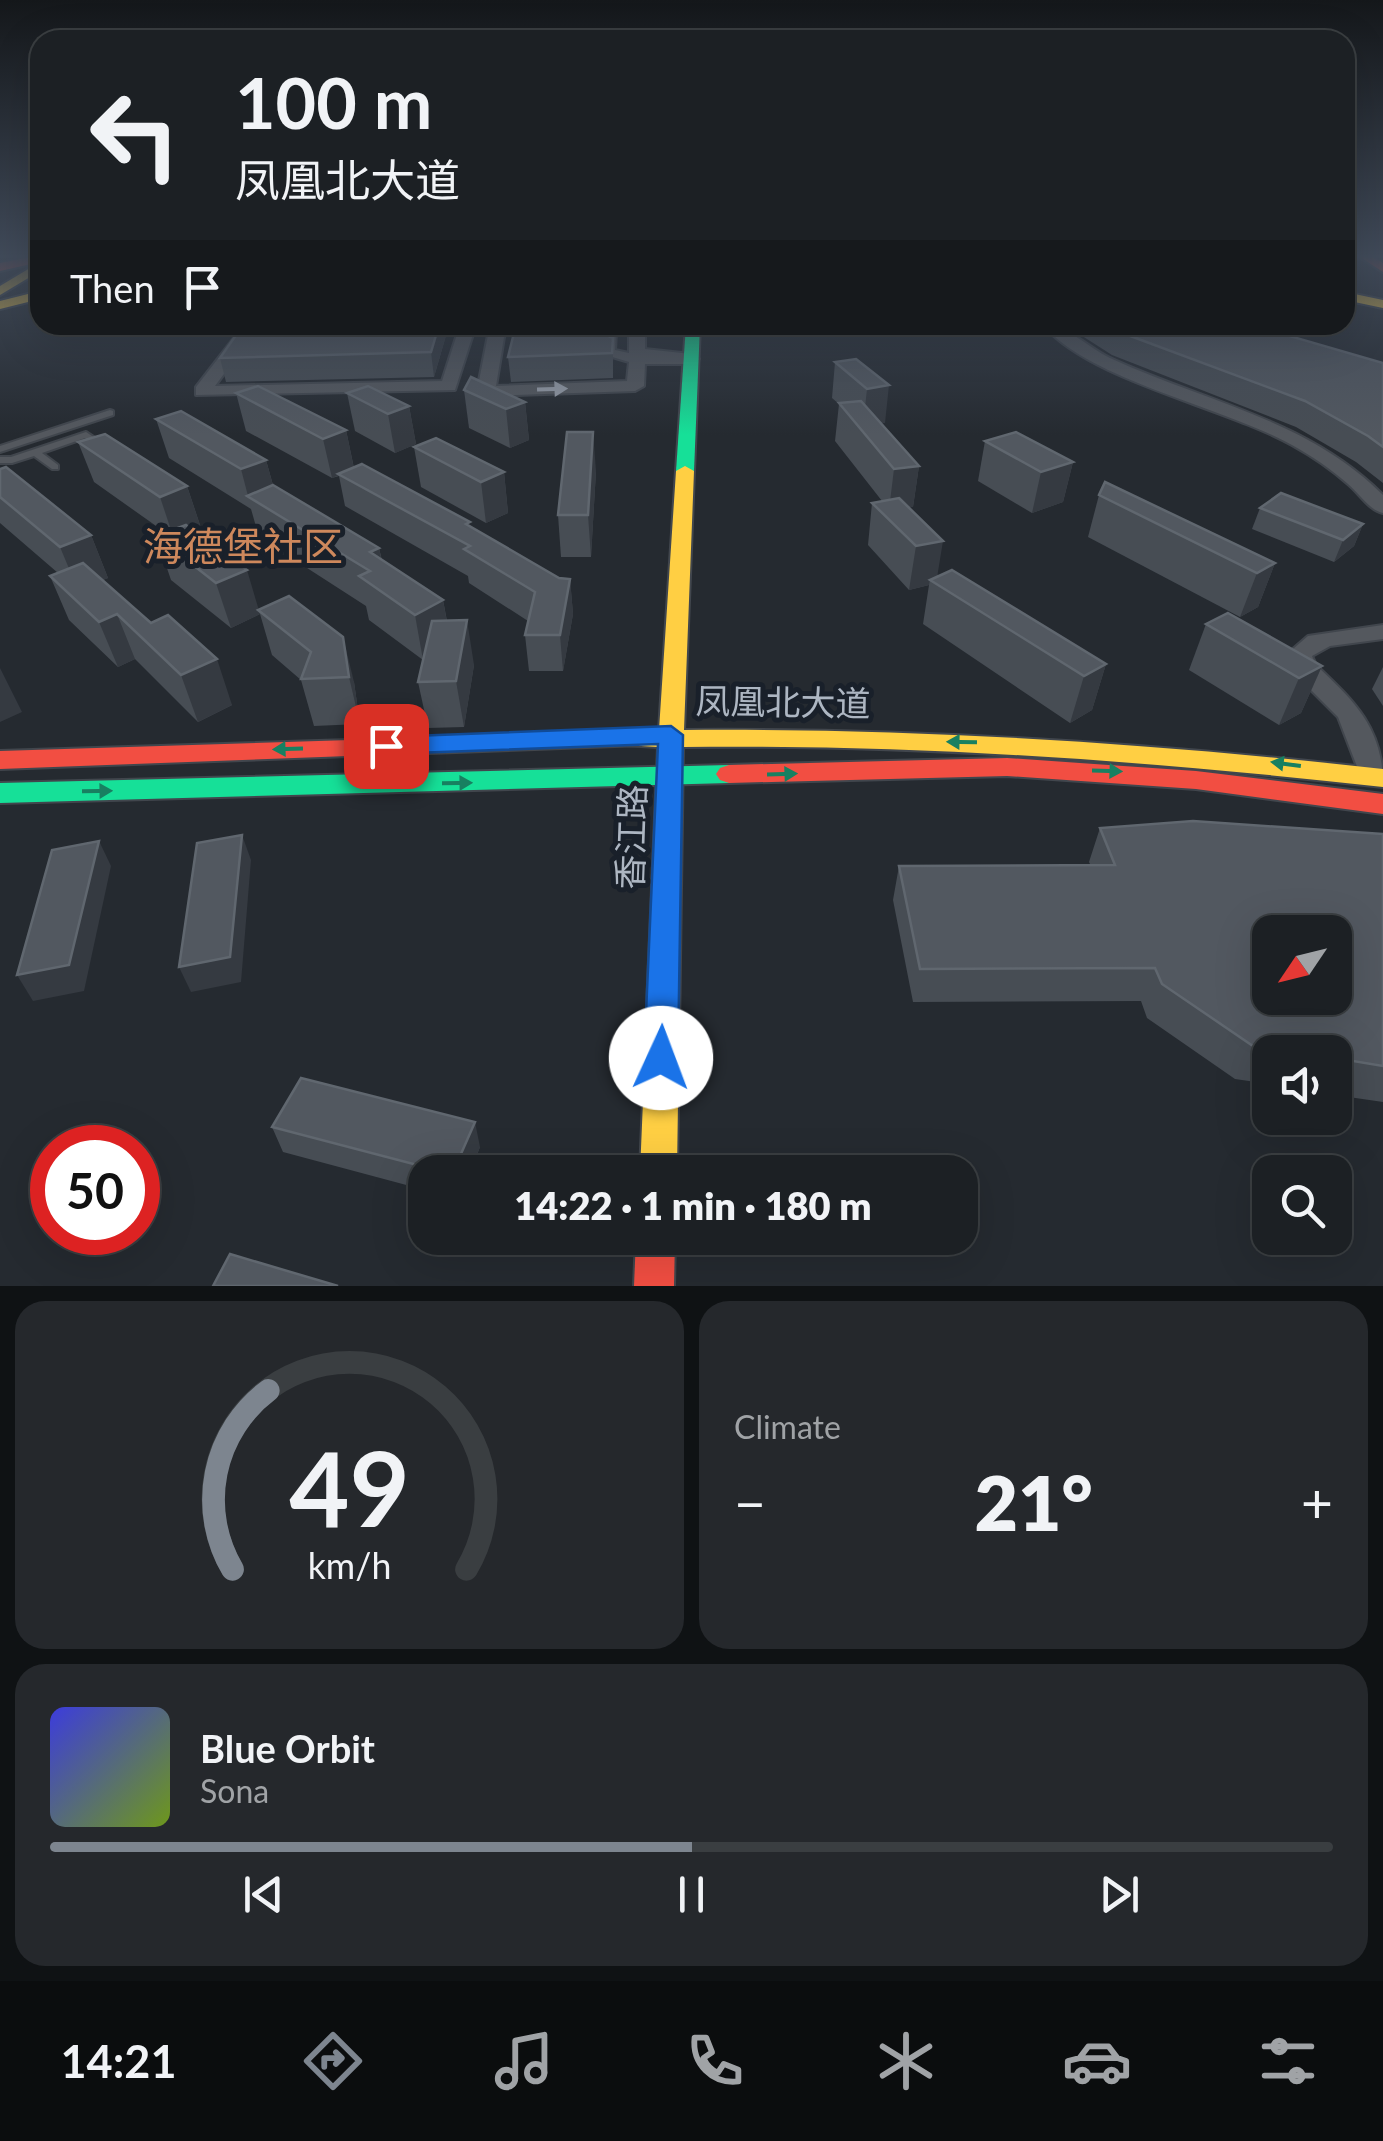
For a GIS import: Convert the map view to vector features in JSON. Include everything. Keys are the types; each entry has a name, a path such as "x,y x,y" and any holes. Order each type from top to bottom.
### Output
{"main road":[{"name":"香江路","path":"658,1155 669,778 692,335"},
{"name":"凤凰北大道","path":"0,760 671,735 1111,746 1379,777"},
{"name":"凤凰北大道","path":"0,793 1007,767 1135,772 1270,786 1383,804"},
{"path":"654,1286 655,1255"}],"street":[{"path":"244,335 202,391 449,386 465,335"},
{"path":"496,335 486,392 634,386 637,335"},
{"path":"608,335 607,353 691,357"},
{"path":"1063,335 1114,366 1282,430 1356,477 1383,507"},
{"path":"1379,777 1350,713 1305,670 1299,655 1308,644 1320,639 1383,632"}],"lane":[{"path":"0,448 110,413"},
{"path":"0,460 86,435 113,454"},
{"path":"35,452 55,468"}],"building":[{"path":"236,335 436,335 431,352 220,358"},
{"path":"514,335 613,338 612,353 508,357"},
{"path":"1128,335 1286,335 1383,363 1383,447 1305,401"},
{"path":"856,359 889,385 867,389 835,362"},
{"path":"471,377 525,402 506,409 464,390"},
{"path":"258,386 346,430 323,439 236,393"},
{"path":"368,386 409,406 388,414 347,393"},
{"path":"861,401 919,466 894,469 839,403"},
{"path":"181,411 266,460 241,469 156,419"},
{"path":"567,432 593,432 588,515 558,515"},
{"path":"1016,432 1073,462 1041,472 985,441"},
{"path":"105,434 187,486 160,497 78,442"},
{"path":"436,438 504,472 481,482 414,447"},
{"path":"362,464 470,522 466,524 559,578 570,579 560,635 525,635 535,592 464,549 470,546 338,474"},
{"path":"6,467 91,535 60,547 0,497 0,469"},
{"path":"1105,482 1275,563 1257,573 1099,495"},
{"path":"273,485 379,548 370,552 443,600 415,615 359,576 370,571 247,496"},
{"path":"1281,493 1363,524 1343,540 1260,508"},
{"path":"899,498 943,541 916,546 872,503"},
{"path":"186,525 247,570 216,583 156,536"},
{"path":"83,563 151,623 168,615 217,659 181,675 117,614 99,622 50,576"},
{"path":"952,570 1106,664 1084,676 930,580"},
{"path":"289,596 343,637 349,677 301,679 311,652 258,610"},
{"path":"1228,613 1322,666 1299,678 1206,624"},
{"path":"467,620 456,681 418,682 432,621"},
{"path":"1193,821 1383,834 1383,1066 1352,1061 1352,1035 1252,1035 1252,1045 1162,984 1155,968 920,969 899,866 1115,865 1100,828"},
{"path":"242,835 230,957 179,967 197,843"},
{"path":"99,841 69,965 17,975 52,850"},
{"path":"301,1078 475,1122 460,1155 408,1155 408,1163 272,1127"},
{"path":"230,1254 338,1286 213,1286"}],"traffic: fast":[{"path":"685,471 692,335"},
{"path":"0,793 729,774"}],"traffic: slow":[{"path":"659,1155 671,735 685,471"},
{"path":"633,739 1009,745 1383,778"}],"traffic: jam":[{"path":"0,760 633,739"},
{"path":"729,774 1007,767 1196,780 1383,804"},
{"path":"654,1286 655,1255"}],"district":[{"name":"海德堡社区","path":"243,547"}],"route":[{"path":"386,746 671,735 661,1058"}]}
